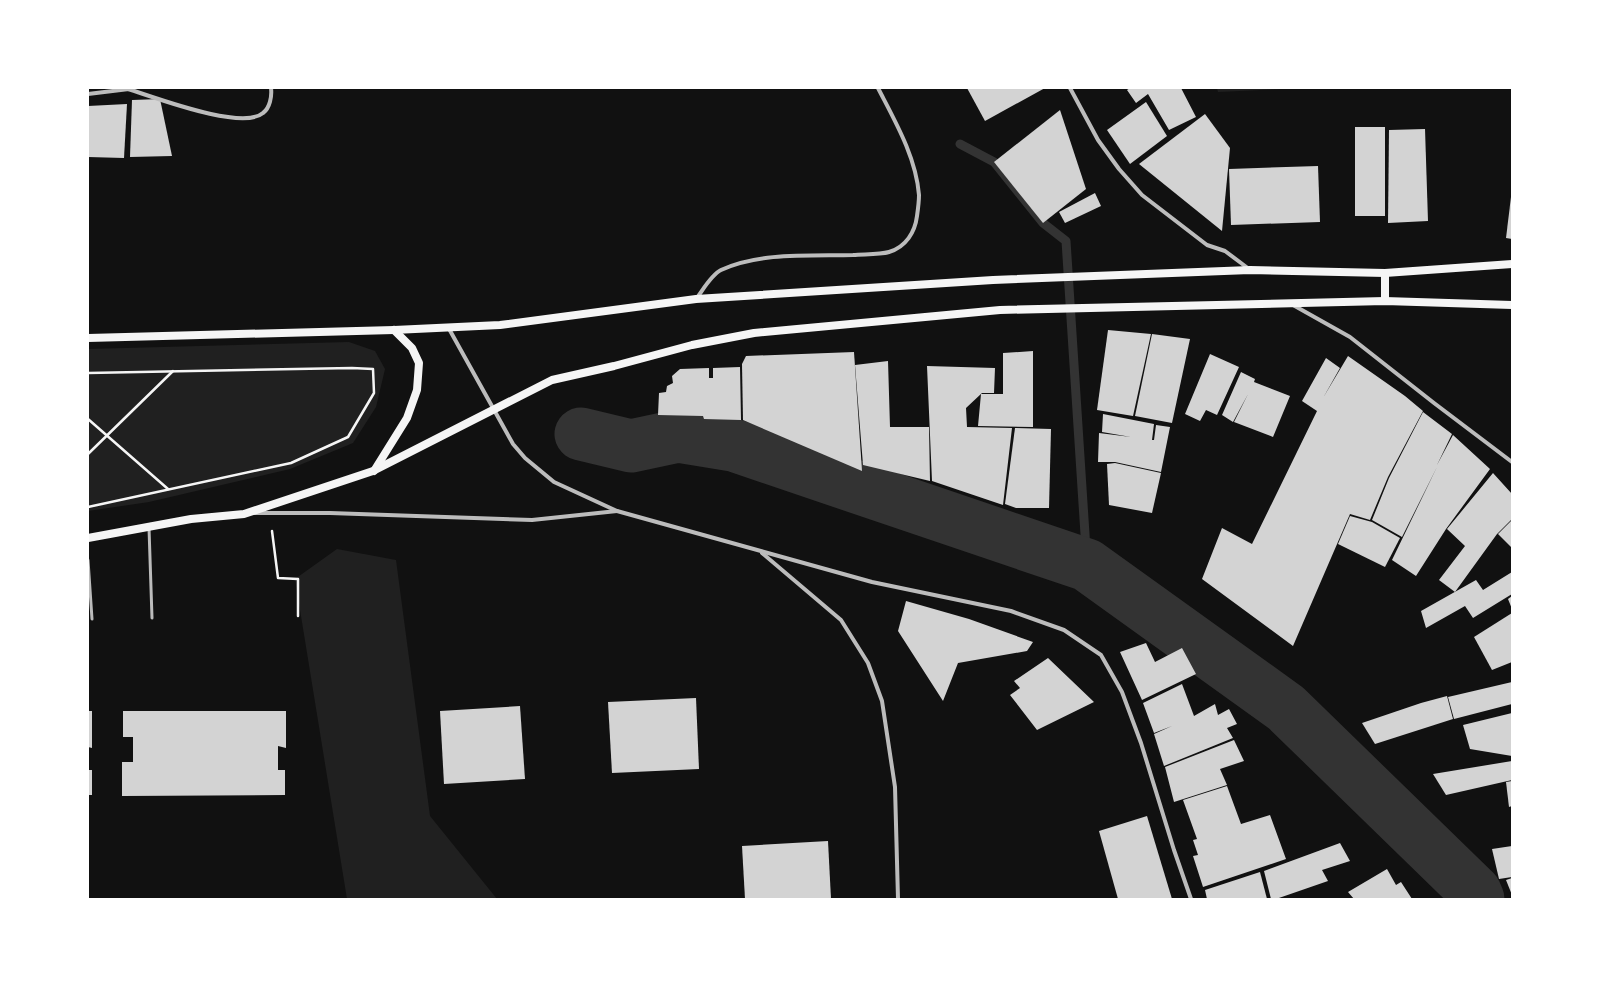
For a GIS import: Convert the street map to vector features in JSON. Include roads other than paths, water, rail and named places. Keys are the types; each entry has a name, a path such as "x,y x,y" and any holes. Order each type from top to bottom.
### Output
{"main road":[{"path":"88,338 394,330 500,325 696,300 993,280 1250,270 1385,273 1512,264"},
{"path":"1385,273 1385,301"},
{"path":"88,538 191,519 244,514 373,471 552,380 614,366 692,344 754,333 1000,310 1385,301 1512,305"},
{"path":"373,471 407,418 417,390 418,363 412,348 394,330"}],"street":[{"path":"88,94 130,88 218,116 252,118 263,113 270,104 271,88"},
{"path":"696,300 709,281 720,270 744,262 774,257 890,252 905,244 916,225 919,196 915,170 901,133 878,88"},
{"path":"1070,88 1098,140 1119,169 1142,195 1207,245 1225,251 1250,270"},
{"path":"1292,304 1350,337 1512,462"},
{"path":"448,327 513,444 525,458 554,482 617,512 872,582 1011,611 1064,630 1101,655 1122,692 1141,743 1174,850 1191,899"},
{"path":"244,514 270,512 532,520 617,512"},
{"path":"760,552 841,620 868,663 882,701 895,787 898,899"}],"lane":[{"path":"149,526 152,618"},
{"path":"88,560 92,619"}],"waterway":[{"path":"960,144 994,162 1043,223 1066,241 1087,565"},
{"path":"581,434 631,446 678,436 733,445 1087,565 1286,708 1475,892 1478,899"}]}
